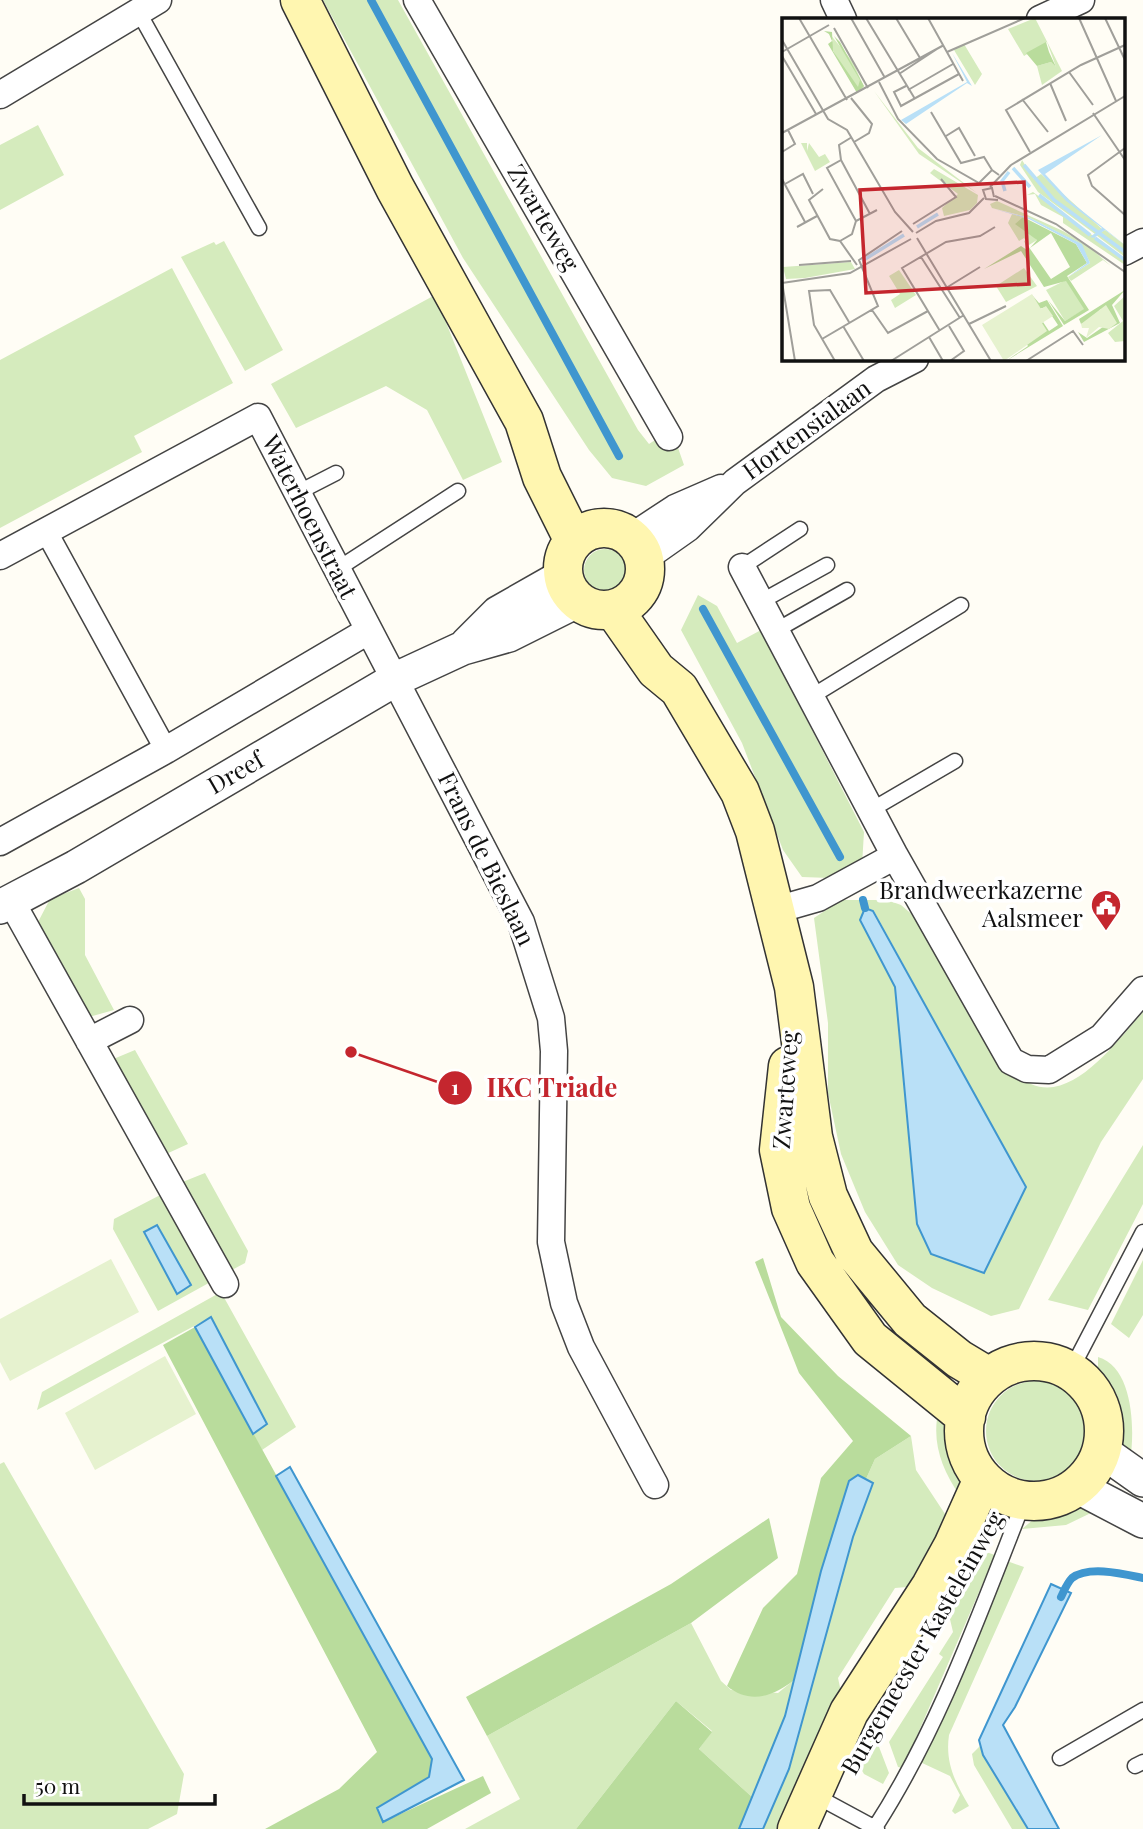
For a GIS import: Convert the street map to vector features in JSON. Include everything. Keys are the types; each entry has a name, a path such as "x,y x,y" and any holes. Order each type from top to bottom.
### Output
{"main road":[{"name":"Zwarteweg","path":"300,0 395,188 524,421 564,466 605,568 656,670 679,689 740,792 755,831 794,987 813,1138 828,1196 854,1252 910,1320 959,1359 989,1377"},
{"name":"Zwarteweg","path":"794,987 779,1150 791,1208 815,1262 870,1339 966,1418"},
{"path":"1036,1360 1070,1370 1090,1388 1101,1408 1105,1429 1102,1451 1093,1471 1078,1487 1057,1498 1004,1492 970,1461 964,1441 966,1418 973,1396 989,1377 1016,1363 1036,1360"},
{"name":"Burgemeester Kasteleinweg","path":"797,1829 822,1809 849,1712 931,1586 953,1546 1004,1492"}],"street":[{"name":"Zwarteweg","path":"417,0 669,437"},
{"path":"834,0 843,18"},
{"path":"1042,18 1081,0"},
{"path":"0,96 148,6"},
{"path":"1126,251 1143,242"},
{"name":"Hortensialaan","path":"605,568 675,508 735,482 876,379 913,360"},
{"name":"Waterhoenstraat","path":"0,556 258,417 396,680"},
{"path":"46,531 166,750"},
{"path":"742,567 895,856 1011,1060 1027,1069 1049,1070 1102,1037 1143,990"},
{"name":"Dreef","path":"225,1284 89,1041 6,904 76,867 396,680 463,648 498,614 605,568"},
{"path":"0,842 166,750 368,631"},
{"name":"Frans de Bieslaan","path":"396,680 521,922 541,979 551,1018 554,1051 551,1242 556,1268 564,1303 581,1347 655,1485"},
{"path":"776,910 818,898 895,856"},
{"path":"89,1041 130,1020"},
{"path":"1102,1451 1143,1480"},
{"path":"1078,1487 1143,1521"}],"lane":[{"path":"148,6 258,228"},
{"path":"297,493 336,473"},
{"path":"337,570 458,491"},
{"path":"742,567 800,529"},
{"path":"760,602 827,565"},
{"path":"775,631 847,590"},
{"path":"809,698 961,605"},
{"path":"871,810 955,761"},
{"path":"1070,1370 1143,1232"},
{"name":"Burgemeester Kasteleinweg","path":"875,1829 900,1791 931,1723 1004,1492"},
{"path":"1060,1758 1143,1710"},
{"path":"822,1809 875,1829"}],"green space":[{"path":"323,0 398,0 638,430 649,444 664,434 669,422 684,465 646,486 612,478 589,450 463,258"},
{"path":"38,125 64,175 0,210 0,145"},
{"path":"224,241 283,350 245,371 181,257 214,242 216,245"},
{"path":"172,268 233,383 134,436 142,452 0,528 0,360"},
{"path":"435,295 502,462 463,480 427,410 386,386 296,428 271,384"},
{"path":"605,549 620,555 626,570 620,585 605,591 590,585 584,570 590,555"},
{"path":"698,595 717,606 737,643 761,630 864,832 862,865 830,878 802,877 783,850 742,743 681,630"},
{"path":"79,888 85,899 85,955 114,1010 89,1017 37,924 50,899"},
{"path":"841,900 887,900 901,905 915,917 1013,1070 1031,1084 1048,1087 1066,1083 1084,1073 1116,1043 1143,1012 1143,1079 1101,1142 1019,1309 991,1316 932,1288 898,1265 865,1212 841,1154 828,1093 828,1023 814,918","holes":["865,908 874,911 1025,1187 984,1273 931,1254 917,1224 895,986"]},
{"path":"135,1050 188,1144 164,1155 111,1060"},
{"path":"1143,1145 1143,1204 1088,1310 1048,1300"},
{"path":"205,1173 248,1251 245,1263 230,1271 180,1183"},
{"path":"166,1192 216,1279 158,1311 113,1229 114,1219"},
{"path":"763,1258 781,1317 838,1376 911,1436 875,1459 866,1479 858,1475 794,1680 770,1694 753,1697 727,1686 763,1608 797,1574 821,1478 853,1441 799,1373 755,1262"},
{"path":"111,1259 139,1312 10,1381 0,1362 0,1319"},
{"path":"1143,1260 1143,1315 1129,1338 1111,1324"},
{"path":"221,1292 296,1427 262,1450 253,1434 266,1424 211,1317 37,1410 42,1392"},
{"path":"195,1327 432,1759 430,1777 378,1808 383,1822 483,1776 491,1793 427,1829 265,1829 339,1789 377,1752 163,1345"},
{"path":"165,1356 196,1414 95,1470 65,1413"},
{"path":"1098,1357 1110,1363 1119,1373 1125,1387 1132,1418 1130,1461 1118,1444 1115,1415 1098,1376"},
{"path":"1036,1381 1064,1389 1078,1403 1086,1431 1078,1459 1064,1473 1036,1481 1008,1473 994,1459 986,1431 994,1403 1008,1389"},
{"path":"939,1408 955,1424 958,1452 967,1485 960,1496 939,1454 936,1432"},
{"path":"911,1436 916,1470 947,1517 907,1587 895,1588 838,1678 841,1692 779,1829 763,1829 789,1769 853,1537 873,1483 866,1479 875,1459"},
{"path":"4,1462 184,1774 177,1814 148,1829 0,1829 0,1464"},
{"path":"1080,1504 1095,1511 1066,1525 1022,1529 1041,1513"},
{"path":"769,1518 778,1558 691,1623 487,1736 466,1697 671,1584"},
{"path":"986,1552 995,1555 903,1768 898,1767 889,1742 943,1657 939,1654 953,1632 949,1615"},
{"path":"1007,1561 1024,1567 949,1735 948,1755 952,1772 969,1806 955,1814 952,1811 960,1795 950,1776 920,1762"},
{"path":"691,1623 721,1681 731,1690 778,1693 794,1680 785,1716 752,1797 699,1749 712,1731 676,1701 576,1829 465,1829 520,1799 487,1736"},
{"path":"676,1701 712,1732 699,1749 752,1797 739,1829 576,1829"},
{"path":"872,1737 876,1739 889,1773 883,1784 864,1774 860,1767"},
{"path":"980,1746 1028,1829 1012,1829 974,1765 972,1754"}],"water":[{"path":"865,908 873,911 1026,1187 984,1273 931,1254 917,1224 895,987 860,920"},
{"path":"157,1225 191,1285 177,1294 144,1232"},
{"path":"211,1317 267,1424 253,1434 195,1327"},
{"path":"290,1467 464,1780 383,1822 377,1808 429,1777 432,1759 276,1476"},
{"path":"858,1475 873,1483 853,1537 789,1769 763,1829 739,1829 785,1716 821,1571 849,1481"},
{"path":"1051,1584 1071,1593 1015,1707 1003,1725 1059,1829 1028,1829 983,1755 979,1740"}],"waterway":[{"path":"371,0 619,456"},
{"path":"703,609 840,857"},
{"path":"863,900 865,908"},
{"path":"1061,1597 1072,1578 1079,1574 1097,1571 1143,1578"}],"place":[{"name":"Brandweerkazerne Aalsmeer","path":"1106,932"},
{"name":"IKC Triade","path":"351,1052"}]}
